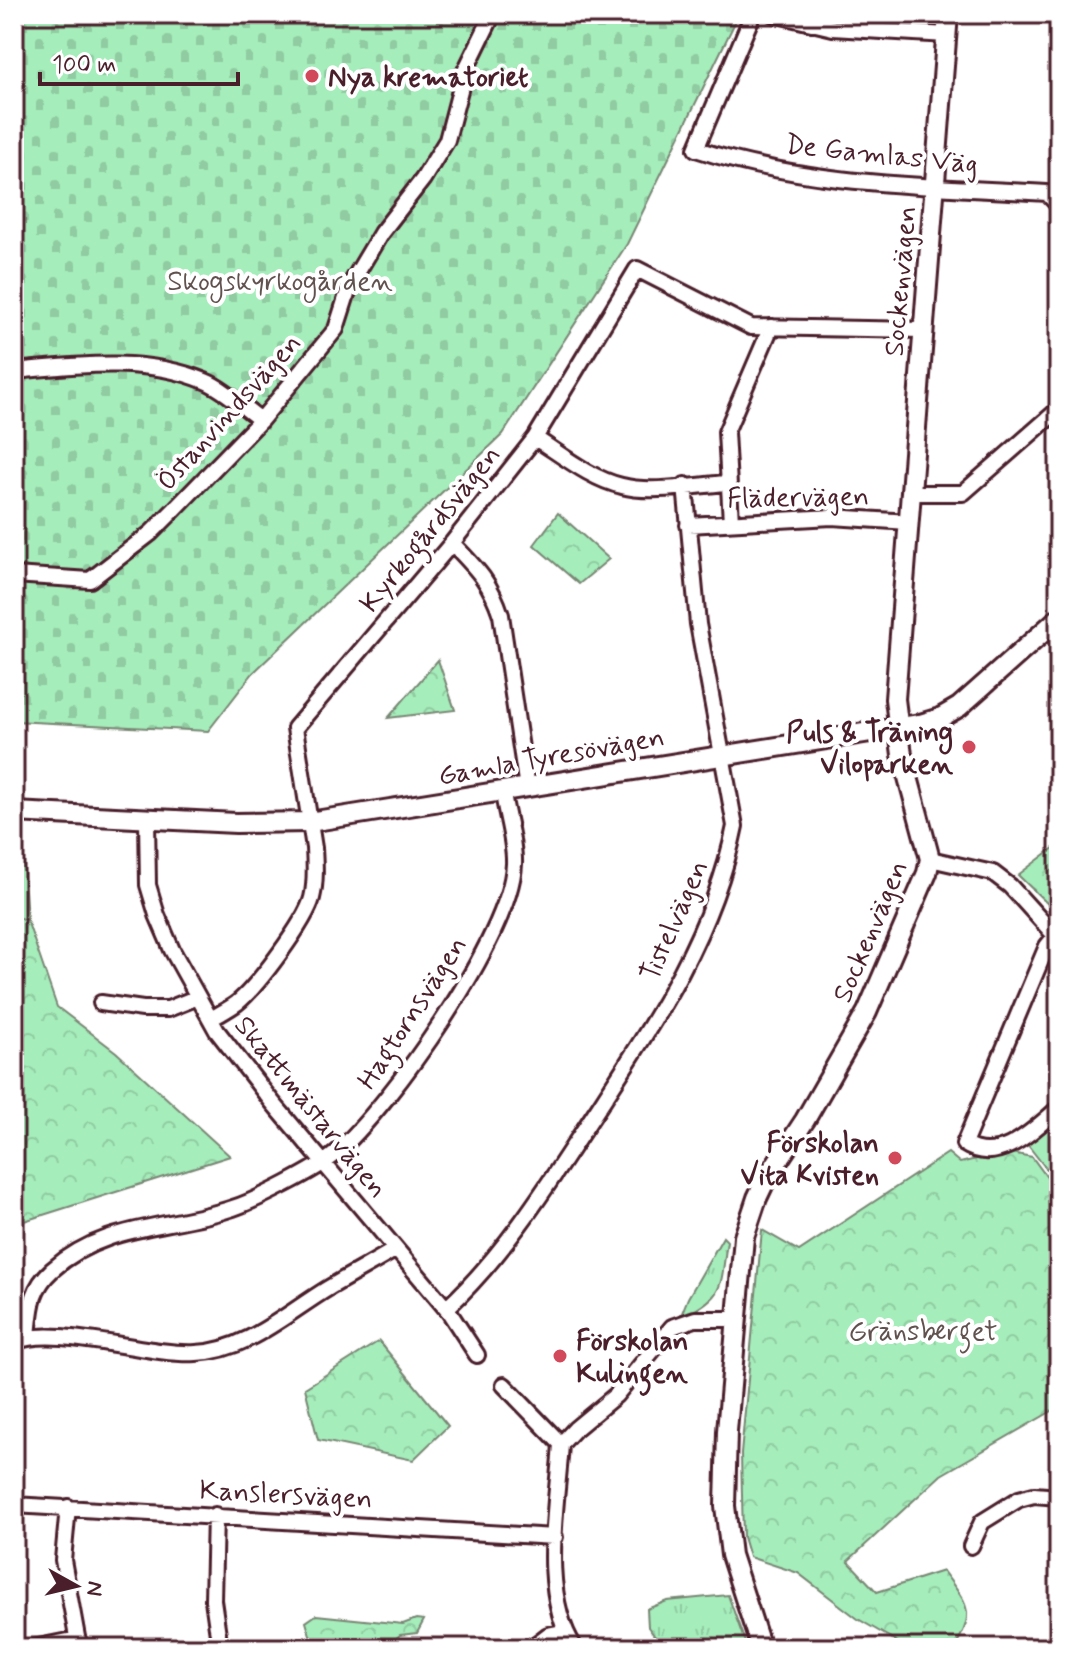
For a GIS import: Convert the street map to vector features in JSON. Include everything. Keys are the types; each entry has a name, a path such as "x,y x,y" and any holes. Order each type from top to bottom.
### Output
{"street":[{"name":"Östanvindsvägen","path":"14,575 90,580 151,533 261,420 336,329 350,285 381,233 423,179 447,140 465,71 493,14"},
{"name":"De Gamlas Väg","path":"753,14 696,149 725,159 788,172 1047,193"},
{"path":"773,14 833,28 947,35"},
{"name":"Sockenvägen","path":"761,1648 739,1584 726,1532 727,1431 742,1252 757,1198 766,1179 805,1120 867,1012 927,873 930,859 897,728 895,688 948,14"},
{"path":"1059,182 1047,193 1059,206"},
{"name":"Kyrkogårdsvägen","path":"211,1019 239,1001 262,975 295,930 312,899 315,866 295,728 452,543 535,438 637,269 751,327 771,327"},
{"path":"731,522 726,432 771,327 923,330"},
{"path":"14,371 97,363 163,368 208,381 261,420"},
{"path":"911,493 963,493 1059,409"},
{"path":"535,438 592,473 621,486 642,489 727,483"},
{"name":"Tistelvägen","path":"447,1308 478,1279 563,1162 649,1029 690,955 712,907 729,857 735,826 698,624 685,485"},
{"name":"Flädervägen","path":"688,525 832,517 909,522"},
{"path":"452,543 485,576 494,592 501,615 527,788"},
{"name":"Gamla Tyresövägen","path":"14,812 278,824 309,822 897,728 940,718 959,707 1059,618"},
{"name":"Hagtornsvägen","path":"21,1339 38,1284 74,1255 105,1238 130,1230 234,1208 333,1156 383,1105 420,1054 487,944 510,889 515,863 503,793"},
{"name":"Skattmästarvägen","path":"147,819 148,885 172,950 211,1019 242,1066 447,1308 477,1355"},
{"path":"930,859 964,864 993,873 1010,886 1057,938 1047,946 964,1144 986,1152 1019,1142 1059,1108"},
{"path":"101,1003 168,1009 198,997"},
{"path":"21,1339 51,1336 199,1354 232,1346 257,1335 396,1249"},
{"path":"575,1648 564,1632 554,1584 561,1444 616,1395 672,1327 695,1319 736,1319"},
{"path":"504,1385 561,1444"},
{"path":"971,1546 982,1522 1019,1499 1034,1495 1059,1497"},
{"name":"Kanslersvägen","path":"14,1505 555,1537"},
{"path":"33,1648 79,1644 63,1560 68,1507"},
{"path":"215,1515 213,1600 220,1648"},
{"path":"531,1648 548,1635 564,1632"}],"green space":[{"name":"Skogskyrkogården","path":"14,14 739,14 627,244 503,434 253,673 208,731 14,721"},
{"path":"558,513 609,559 579,584 534,545"},
{"path":"438,660 455,710 388,718"},
{"path":"14,830 21,831 27,920 14,917"},
{"path":"1059,844 1059,902 1050,905 1053,909 1018,875"},
{"path":"14,917 27,920 57,1007 116,1052 230,1156 24,1221 14,1332"},
{"path":"1059,1119 1059,1185 1027,1144"},
{"name":"Gränsberget","path":"1006,1152 1032,1157 1059,1194 1059,1407 941,1475 848,1561 877,1592 943,1571 958,1591 967,1616 966,1625 954,1648 908,1648 858,1619 798,1573 749,1557 743,1537 741,1454 762,1230 799,1251 948,1153 960,1163"},
{"path":"723,1237 727,1241 718,1289 706,1303 680,1318 688,1298"},
{"path":"379,1341 448,1426 413,1460 318,1440 305,1388"},
{"path":"728,1595 747,1648 663,1648 648,1627 647,1609 667,1601"},
{"path":"316,1615 403,1624 416,1619 424,1620 417,1633 400,1635 385,1648 314,1648 306,1622"}],"place":[{"name":"Nya krematoriet","path":"312,76"},
{"name":"Puls & Träning Viloparken","path":"969,747"},
{"name":"Förskolan Vita Kvisten","path":"895,1158"},
{"name":"Förskolan Kulingen","path":"560,1356"}]}
